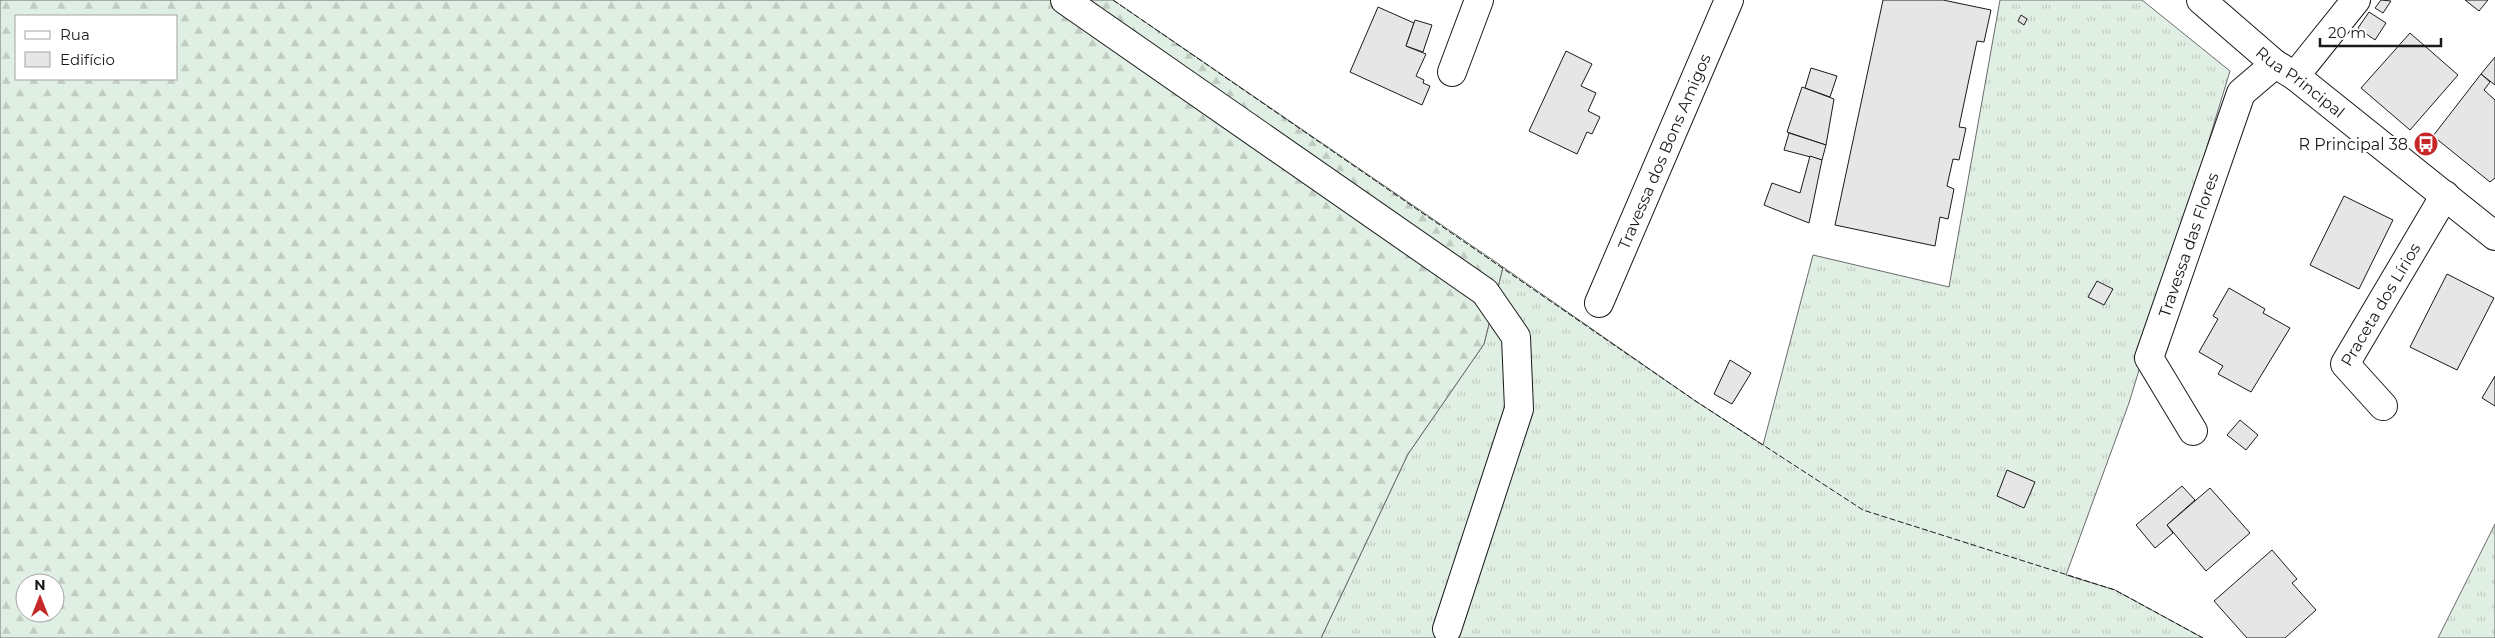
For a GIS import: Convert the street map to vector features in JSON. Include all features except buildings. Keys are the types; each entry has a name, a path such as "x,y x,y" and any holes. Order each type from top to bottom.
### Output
{"street":[{"path":"1065,0 1485,292 1516,337 1519,408 1445,635"},
{"path":"1452,72 1479,0"},
{"name":"Travessa dos Bons Amigos","path":"1599,303 1729,0"},
{"name":"Rua Principal","path":"2201,0 2285,70 2494,233"},
{"path":"2285,70 2356,0"},
{"name":"Travessa das Flores","path":"2193,431 2149,358 2241,93 2285,70"},
{"name":"Praceta dos Lírios","path":"2383,406 2345,364 2445,194"}],"green space":[{"path":"0,0 1113,0 1503,267 1484,344 1408,454 1321,638 0,638"},
{"path":"2000,0 2142,0 2230,71 2129,403 2066,575 2115,590 2203,638 1321,638 1408,454 1484,344 1503,267 1694,400 1763,445 1813,255 1949,287"},
{"path":"2495,524 2495,638 2438,638"}],"fence":[{"path":"1113,0 1694,400 1863,510 2115,590 2203,638"}],"place":[{"name":"R Principal 38","path":"2426,144"}]}
